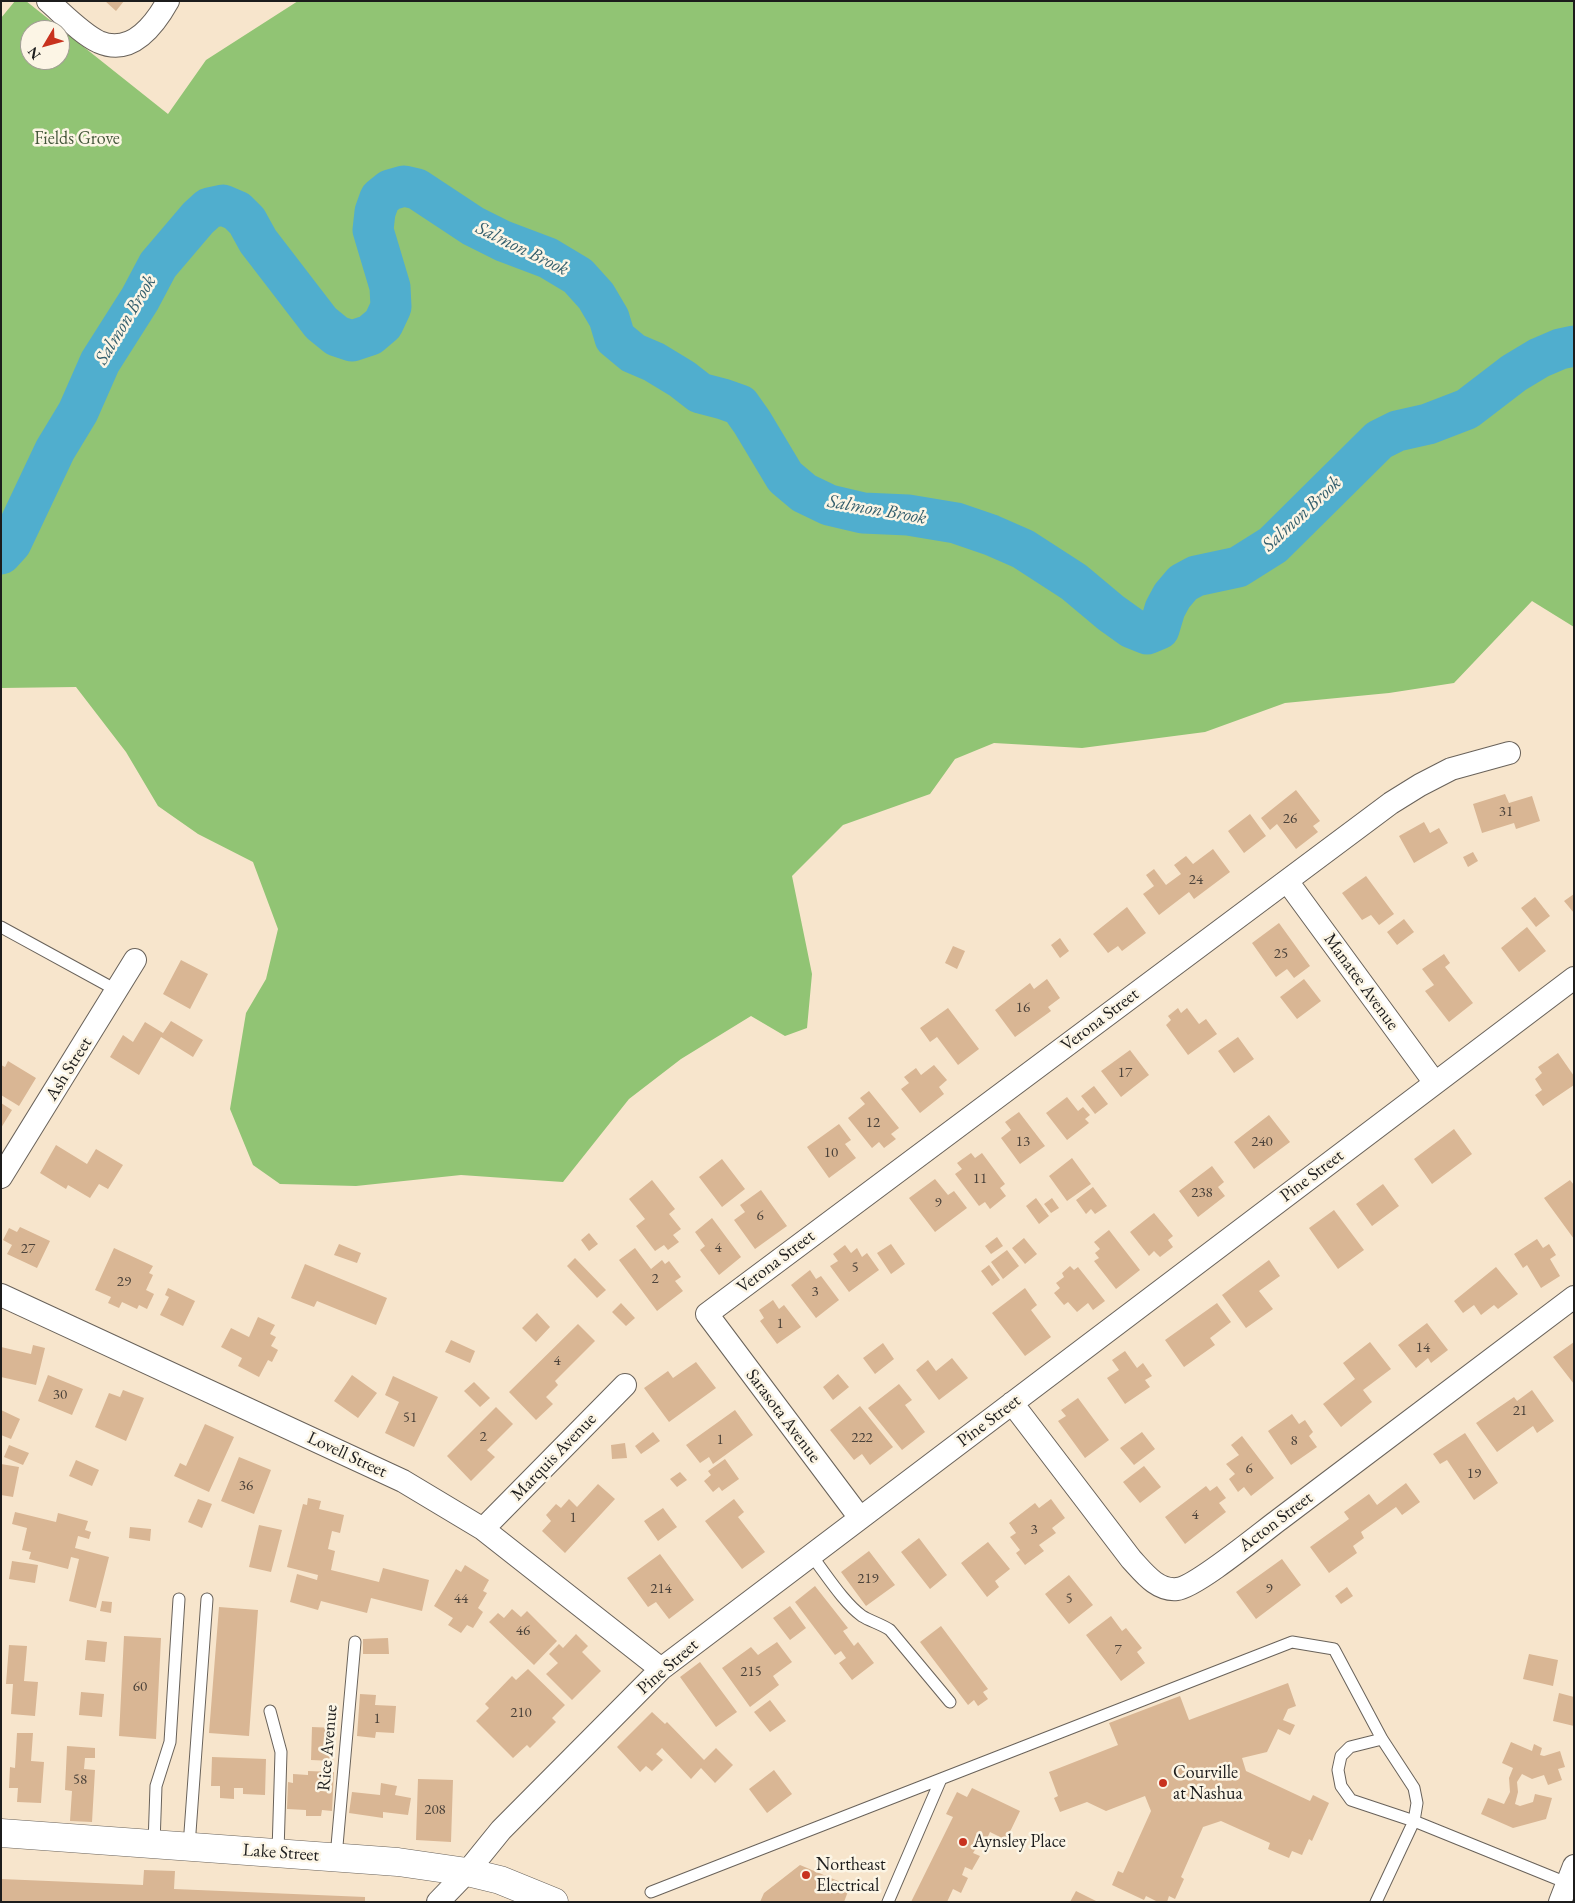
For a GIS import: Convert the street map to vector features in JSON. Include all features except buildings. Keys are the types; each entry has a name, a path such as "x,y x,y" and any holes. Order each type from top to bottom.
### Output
{"street":[{"path":"48,1 96,40 111,45 134,41 145,34 168,1"},
{"name":"Verona Street","path":"707,1314 1390,803 1420,785 1451,770 1509,754"},
{"name":"Manatee Avenue","path":"1287,881 1435,1083"},
{"name":"Ash Street","path":"1,1177 118,991 135,960"},
{"name":"Pine Street","path":"438,1902 467,1872 501,1830 661,1669 1574,978"},
{"name":"Lovell Street","path":"1,1295 403,1481 483,1530 661,1669"},
{"name":"Acton Street","path":"1012,1403 1131,1559 1150,1579 1163,1588 1178,1589 1194,1582 1253,1539 1574,1297"},
{"name":"Sarasota Avenue","path":"707,1314 860,1518"},
{"name":"Marquis Avenue","path":"483,1530 625,1385"},
{"name":"Lake Street","path":"1,1833 398,1862 467,1872 500,1880 554,1902"}],"lane":[{"path":"1,927 118,991"},
{"path":"811,1555 849,1604 863,1616 890,1630 950,1702"},
{"path":"154,1844 156,1786 170,1742 179,1599"},
{"path":"189,1846 208,1599"},
{"name":"Rice Avenue","path":"336,1857 355,1642"},
{"path":"651,1892 1292,1642 1334,1649 1382,1739 1414,1788 1417,1803 1414,1821 1376,1902"},
{"path":"270,1711 281,1752 278,1852"},
{"path":"1382,1739 1350,1747 1341,1756 1338,1770 1342,1786 1351,1800 1414,1821 1567,1884"},
{"path":"888,1902 941,1779"}],"green space":[{"name":"Fields Grove","path":"15,1 26,1 50,20 20,20 20,70 70,70 70,36 168,114 206,60 298,1 1574,1 1574,627 1532,601 1454,683 1389,693 1285,703 1205,732 1082,748 994,743 955,759 930,794 843,825 792,876 812,974 807,1028 785,1036 751,1016 681,1059 629,1099 563,1182 461,1175 356,1186 280,1184 253,1165 230,1109 246,1013 266,979 278,929 253,862 198,834 158,806 126,752 76,687 1,688 1,18"}],"waterway":[{"name":"Salmon Brook","path":"1,554 11,543 55,450 78,412 100,362 140,299 158,265 198,218 209,208 223,205 237,211 247,221 258,241 321,323 337,336 352,341 370,335 383,324 391,307 390,287 373,230 375,212 380,198 390,190 404,186 417,189 473,226 503,241 548,258 578,276 596,296 609,318 615,338 633,353 654,362 682,379 700,393 740,405 785,477 804,493 829,505 863,513 908,515 956,523 991,535 1023,549 1074,582 1132,628 1147,634 1159,629 1165,609 1172,596 1183,583 1196,576 1238,567 1273,545 1379,440 1397,431 1428,424 1467,409 1514,373 1539,358 1560,349 1574,346"}],"place":[{"name":"Courville at Nashua","path":"1163,1783"},
{"name":"Aynsley Place","path":"963,1842"},
{"name":"Northeast Electrical","path":"806,1875"}]}
